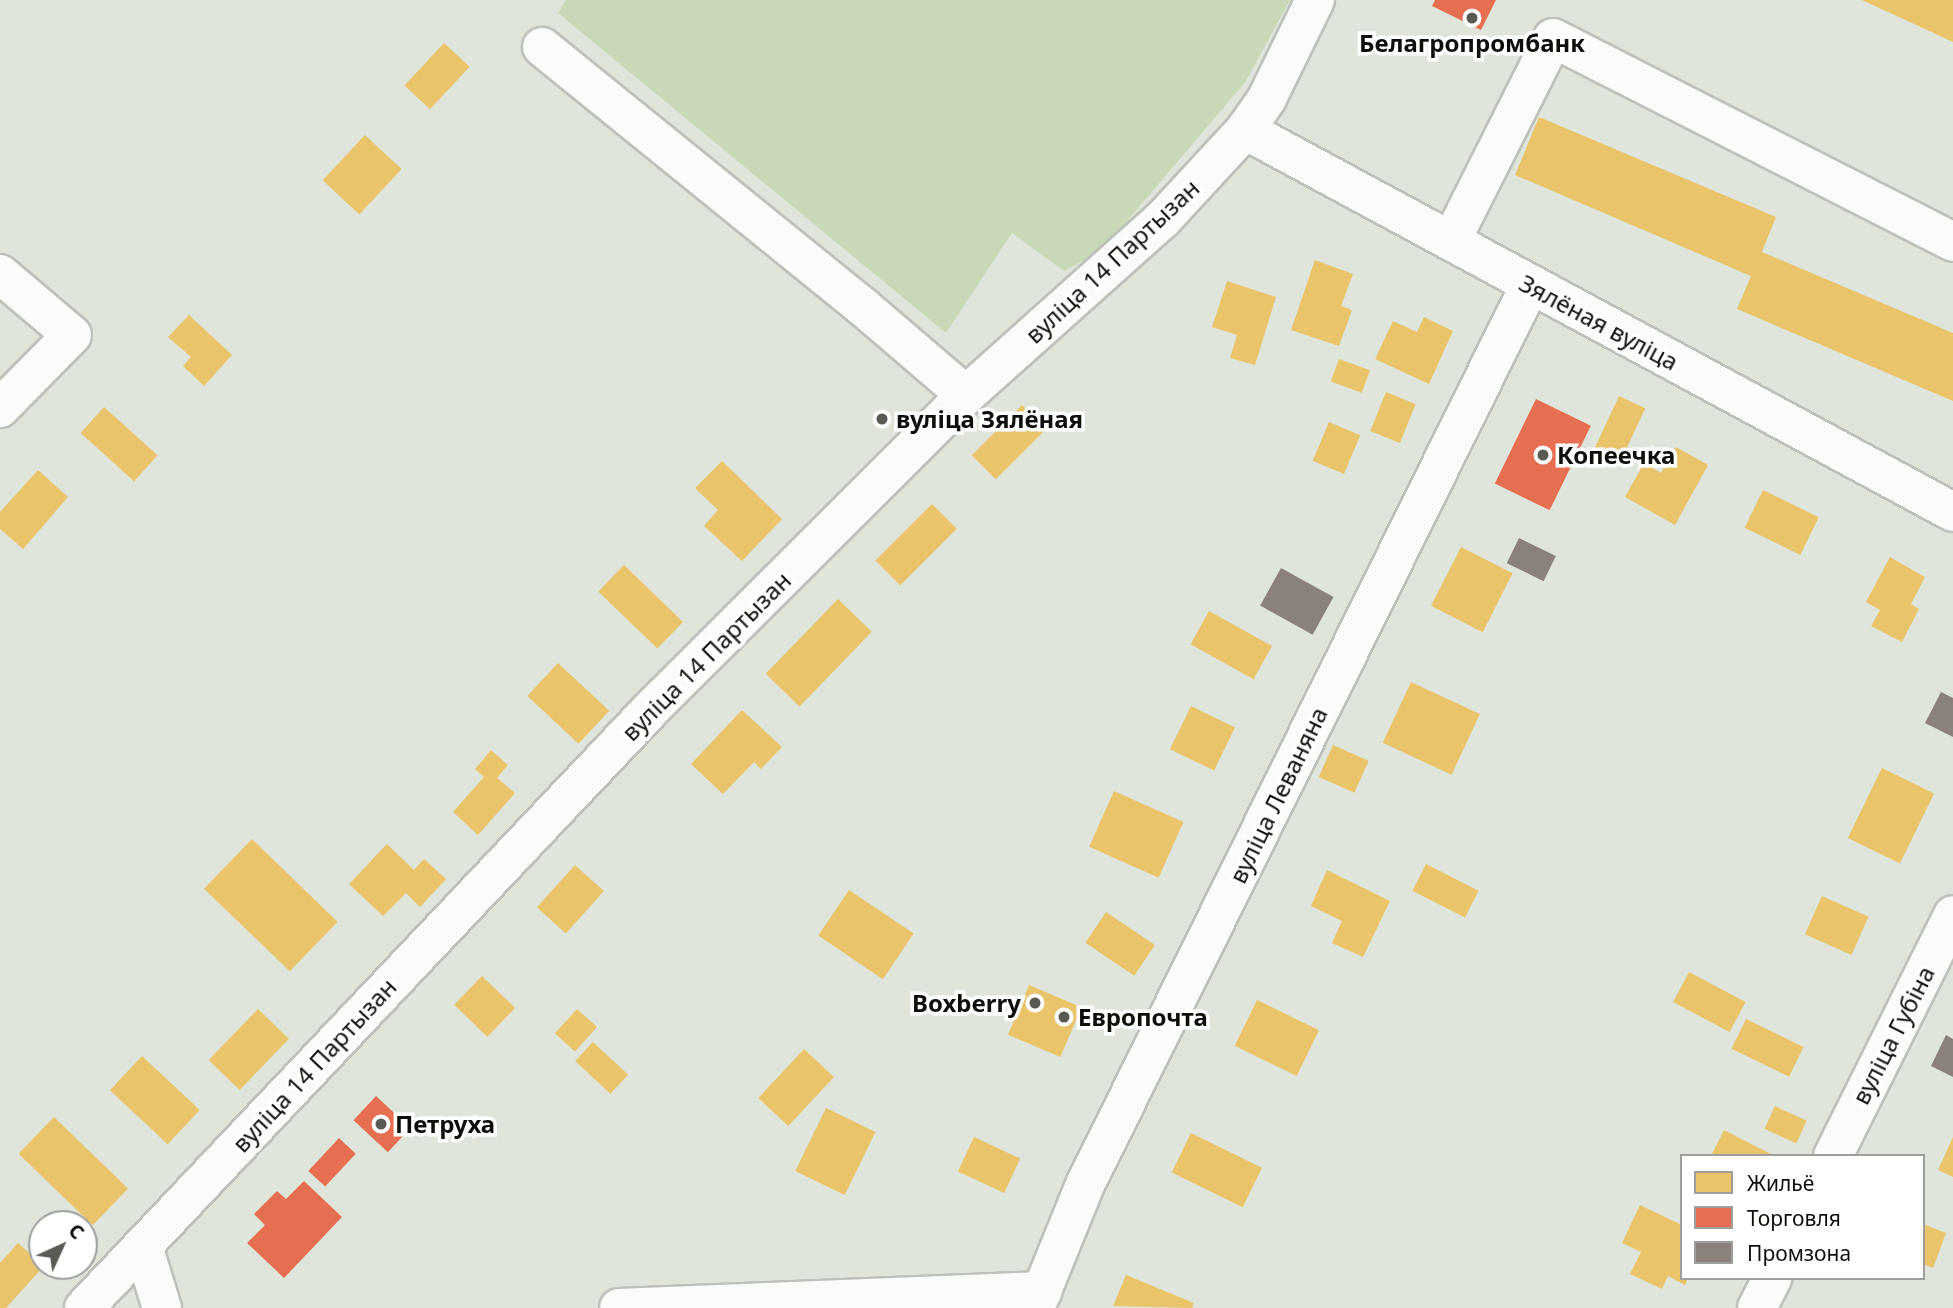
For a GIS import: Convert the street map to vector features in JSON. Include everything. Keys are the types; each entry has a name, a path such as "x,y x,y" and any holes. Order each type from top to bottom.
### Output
{"main road":[{"name":"вуліца 14 Партызан","path":"84,1308 650,710 966,395 1162,220 1245,131 1267,98 1315,0"},
{"path":"1451,241 1553,38 1953,242"},
{"path":"542,47 966,395"},
{"name":"Зялёная вуліца","path":"1245,131 1953,512"},
{"path":"0,274 72,335 0,408"},
{"name":"вуліца Леваняна","path":"1039,1300 1085,1185 1530,285"},
{"name":"вуліца Губіна","path":"1834,1154 1953,915"},
{"path":"143,1246 162,1308"},
{"path":"1757,1308 1771,1280"},
{"path":"619,1308 1039,1300"}],"green space":[{"path":"566,0 1290,0 1246,81 1101,252 1064,271 1012,233 946,333 558,13"}],"building: Жильё":[{"path":"1862,0 1953,0 1953,42"},
{"path":"444,43 470,67 430,109 404,85"},
{"path":"1539,117 1776,217 1762,252 1953,333 1953,401 1737,309 1751,276 1515,175"},
{"path":"365,135 402,169 359,214 323,180"},
{"path":"1315,260 1353,274 1341,306 1352,310 1339,346 1291,330"},
{"path":"1227,281 1276,297 1255,365 1230,358 1237,335 1212,327"},
{"path":"189,315 232,355 204,386 183,366 191,357 168,337"},
{"path":"1424,317 1453,331 1429,384 1375,359 1393,321 1417,332"},
{"path":"1339,359 1370,370 1362,393 1331,382"},
{"path":"1386,392 1416,404 1400,443 1370,431"},
{"path":"1619,396 1645,408 1620,464 1593,451"},
{"path":"1022,405 1046,429 996,479 972,455"},
{"path":"104,407 158,455 134,481 81,433"},
{"path":"1329,422 1360,435 1344,474 1313,461"},
{"path":"1676,447 1708,465 1675,525 1625,497 1644,463 1661,473"},
{"path":"722,461 782,519 742,561 704,526 718,510 695,488"},
{"path":"38,470 68,497 23,549 0,529 0,512"},
{"path":"1763,490 1819,517 1800,555 1745,528"},
{"path":"932,504 957,529 900,585 875,561"},
{"path":"1461,547 1513,573 1483,632 1431,606"},
{"path":"1890,557 1925,577 1911,604 1919,609 1902,642 1871,626 1880,610 1866,602"},
{"path":"624,565 683,622 657,649 598,592"},
{"path":"838,599 872,632 800,706 766,674"},
{"path":"1209,611 1272,646 1254,679 1191,644"},
{"path":"558,663 609,711 579,744 527,696"},
{"path":"1411,682 1480,714 1452,775 1383,743"},
{"path":"1191,706 1235,727 1214,771 1170,749"},
{"path":"742,710 782,747 761,769 754,762 723,794 691,764"},
{"path":"1333,745 1369,761 1354,793 1319,777"},
{"path":"491,750 508,765 497,778 515,793 478,835 453,812 484,777 475,769"},
{"path":"1882,768 1934,793 1900,864 1848,838"},
{"path":"1114,791 1183,822 1159,878 1089,847"},
{"path":"252,839 338,922 290,971 204,889"},
{"path":"387,844 414,870 424,859 446,879 420,907 406,893 383,916 349,884"},
{"path":"1426,864 1479,891 1465,918 1412,891"},
{"path":"575,865 604,891 566,933 537,907"},
{"path":"1327,870 1390,901 1363,957 1332,943 1342,921 1311,906"},
{"path":"849,890 914,934 883,979 818,936"},
{"path":"1822,896 1869,917 1852,955 1805,934"},
{"path":"1106,912 1155,945 1134,976 1085,943"},
{"path":"1689,972 1746,1002 1730,1032 1673,1002"},
{"path":"482,976 515,1008 487,1037 454,1005"},
{"path":"1029,985 1081,1007 1060,1057 1008,1035"},
{"path":"1257,1000 1319,1030 1297,1076 1235,1046"},
{"path":"258,1009 289,1039 240,1090 209,1060"},
{"path":"577,1009 597,1027 575,1052 555,1034"},
{"path":"1746,1019 1804,1047 1789,1077 1732,1049"},
{"path":"593,1042 628,1075 610,1094 575,1061"},
{"path":"804,1049 834,1077 788,1126 758,1098"},
{"path":"142,1056 200,1110 168,1144 110,1090"},
{"path":"1775,1106 1807,1121 1796,1143 1764,1129"},
{"path":"826,1108 875,1132 845,1195 795,1171"},
{"path":"54,1117 128,1189 98,1220 98,1210 77,1210 19,1154"},
{"path":"1724,1130 1771,1154 1712,1154"},
{"path":"1191,1133 1262,1168 1243,1207 1172,1173"},
{"path":"974,1137 1020,1159 1004,1193 958,1171"},
{"path":"1953,1137 1953,1177 1938,1170"},
{"path":"1640,1205 1680,1224 1680,1280 1687,1280 1685,1285 1668,1276 1662,1289 1630,1274 1641,1252 1622,1243"},
{"path":"1925,1225 1946,1233 1933,1268 1925,1265"},
{"path":"18,1243 28,1252 28,1280 31,1280 6,1308 0,1308 0,1263"},
{"path":"1126,1275 1194,1303 1192,1308 1113,1306"}],"building: Торговля":[{"name":"Белагропромбанк","path":"1435,0 1496,0 1481,30 1432,6"},
{"name":"Копеечка","path":"1536,399 1591,426 1550,510 1495,483"},
{"name":"Петруха","path":"376,1096 410,1128 388,1152 353,1120"},
{"path":"339,1138 356,1154 325,1187 308,1171"},
{"path":"304,1181 342,1217 284,1278 247,1243 265,1225 254,1214 277,1191 286,1199"}],"building: Промзона":[{"path":"1519,538 1556,556 1544,581 1507,563"},
{"path":"1281,568 1333,597 1313,635 1260,606"},
{"path":"1941,692 1953,698 1953,737 1925,723"},
{"path":"1946,1035 1953,1039 1953,1077 1931,1066"}],"place":[{"name":"Белагропромбанк","path":"1472,18"},
{"name":"вуліца Зялёная","path":"882,419"},
{"name":"Копеечка","path":"1543,455"},
{"name":"Boxberry","path":"1035,1003"},
{"name":"Европочта","path":"1064,1017"},
{"name":"Петруха","path":"381,1124"}]}
